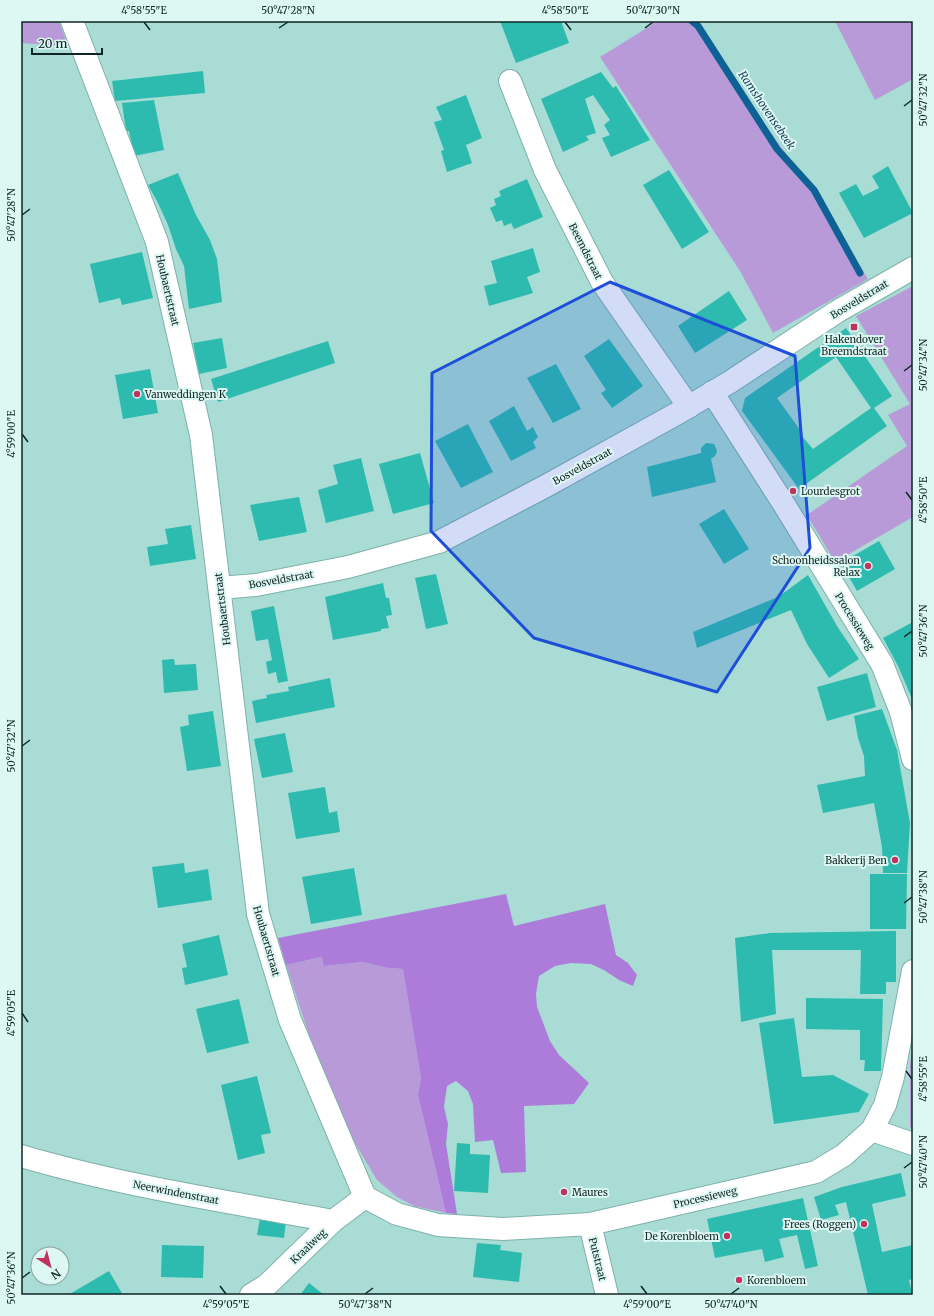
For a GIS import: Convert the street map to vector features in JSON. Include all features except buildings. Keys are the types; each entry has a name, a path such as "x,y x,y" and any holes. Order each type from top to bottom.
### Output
{"street":[{"name":"Houbaertstraat","path":"72,21 157,242 201,435 258,914 290,1020 365,1197"},
{"name":"Beemdstraat","path":"510,81 545,170 602,282 689,407"},
{"name":"Bosveldstraat","path":"220,588 256,585 348,567 439,542 544,487 689,407 838,311 913,268"},
{"name":"Processieweg","path":"712,392 785,506 882,664 901,712 913,759"},
{"name":"Processieweg","path":"365,1197 397,1214 438,1225 503,1229 590,1224 816,1172 844,1155 872,1130 886,1104 893,1077 913,971"},
{"path":"872,1130 913,1144"},
{"name":"Neerwindenstraat","path":"21,1156 84,1173 167,1191 333,1221"},
{"name":"Kraaiweg","path":"261,1292 333,1221 365,1197"},
{"name":"Putstraat","path":"590,1224 607,1295"}],"highlighted area":[{"path":"610,282 795,356 810,548 717,692 534,638 431,531 432,373"}],"shaded area":[{"path":"21,21 59,21 68,46 21,43"},
{"path":"653,21 691,21 808,185 868,279 773,333 740,271 600,57 650,26"},
{"path":"835,21 913,21 913,79 875,100"},
{"path":"913,286 913,517 835,562 807,515 907,446 888,415 910,404 856,316"},
{"path":"506,894 514,926 605,904 616,955 628,963 637,975 633,986 591,964 571,963 555,966 539,976 536,994 537,1007 550,1041 559,1055 589,1083 574,1104 524,1106 526,1172 501,1173 493,1140 475,1142 473,1104 468,1091 456,1081 447,1086 444,1107 448,1124 446,1144 457,1214 446,1213 418,1095 421,1078 403,969 388,968 363,962 324,966 322,957 286,965 278,938"},
{"path":"323,957 325,966 363,962 388,968 403,969 421,1078 418,1095 446,1213 414,1206 397,1197 377,1180 349,1133 312,1044 286,965"},
{"path":"913,1044 913,1129 910,1127 910,1064"}],"waterway":[{"name":"Ramshovensebeek","path":"692,21 698,26 777,149 814,190 860,273"}],"place":[{"name":"Hakendover Breemdstraat","path":"854,327"},
{"name":"Vanweddingen K","path":"137,394"},
{"name":"Lourdesgrot","path":"793,491"},
{"name":"Schoonheidssalon Relax","path":"868,566"},
{"name":"Bakkerij Ben","path":"895,860"},
{"name":"Maures","path":"564,1192"},
{"name":"Frees (Roggen)","path":"864,1224"},
{"name":"De Korenbloem","path":"727,1236"},
{"name":"Korenbloem","path":"739,1280"}]}
